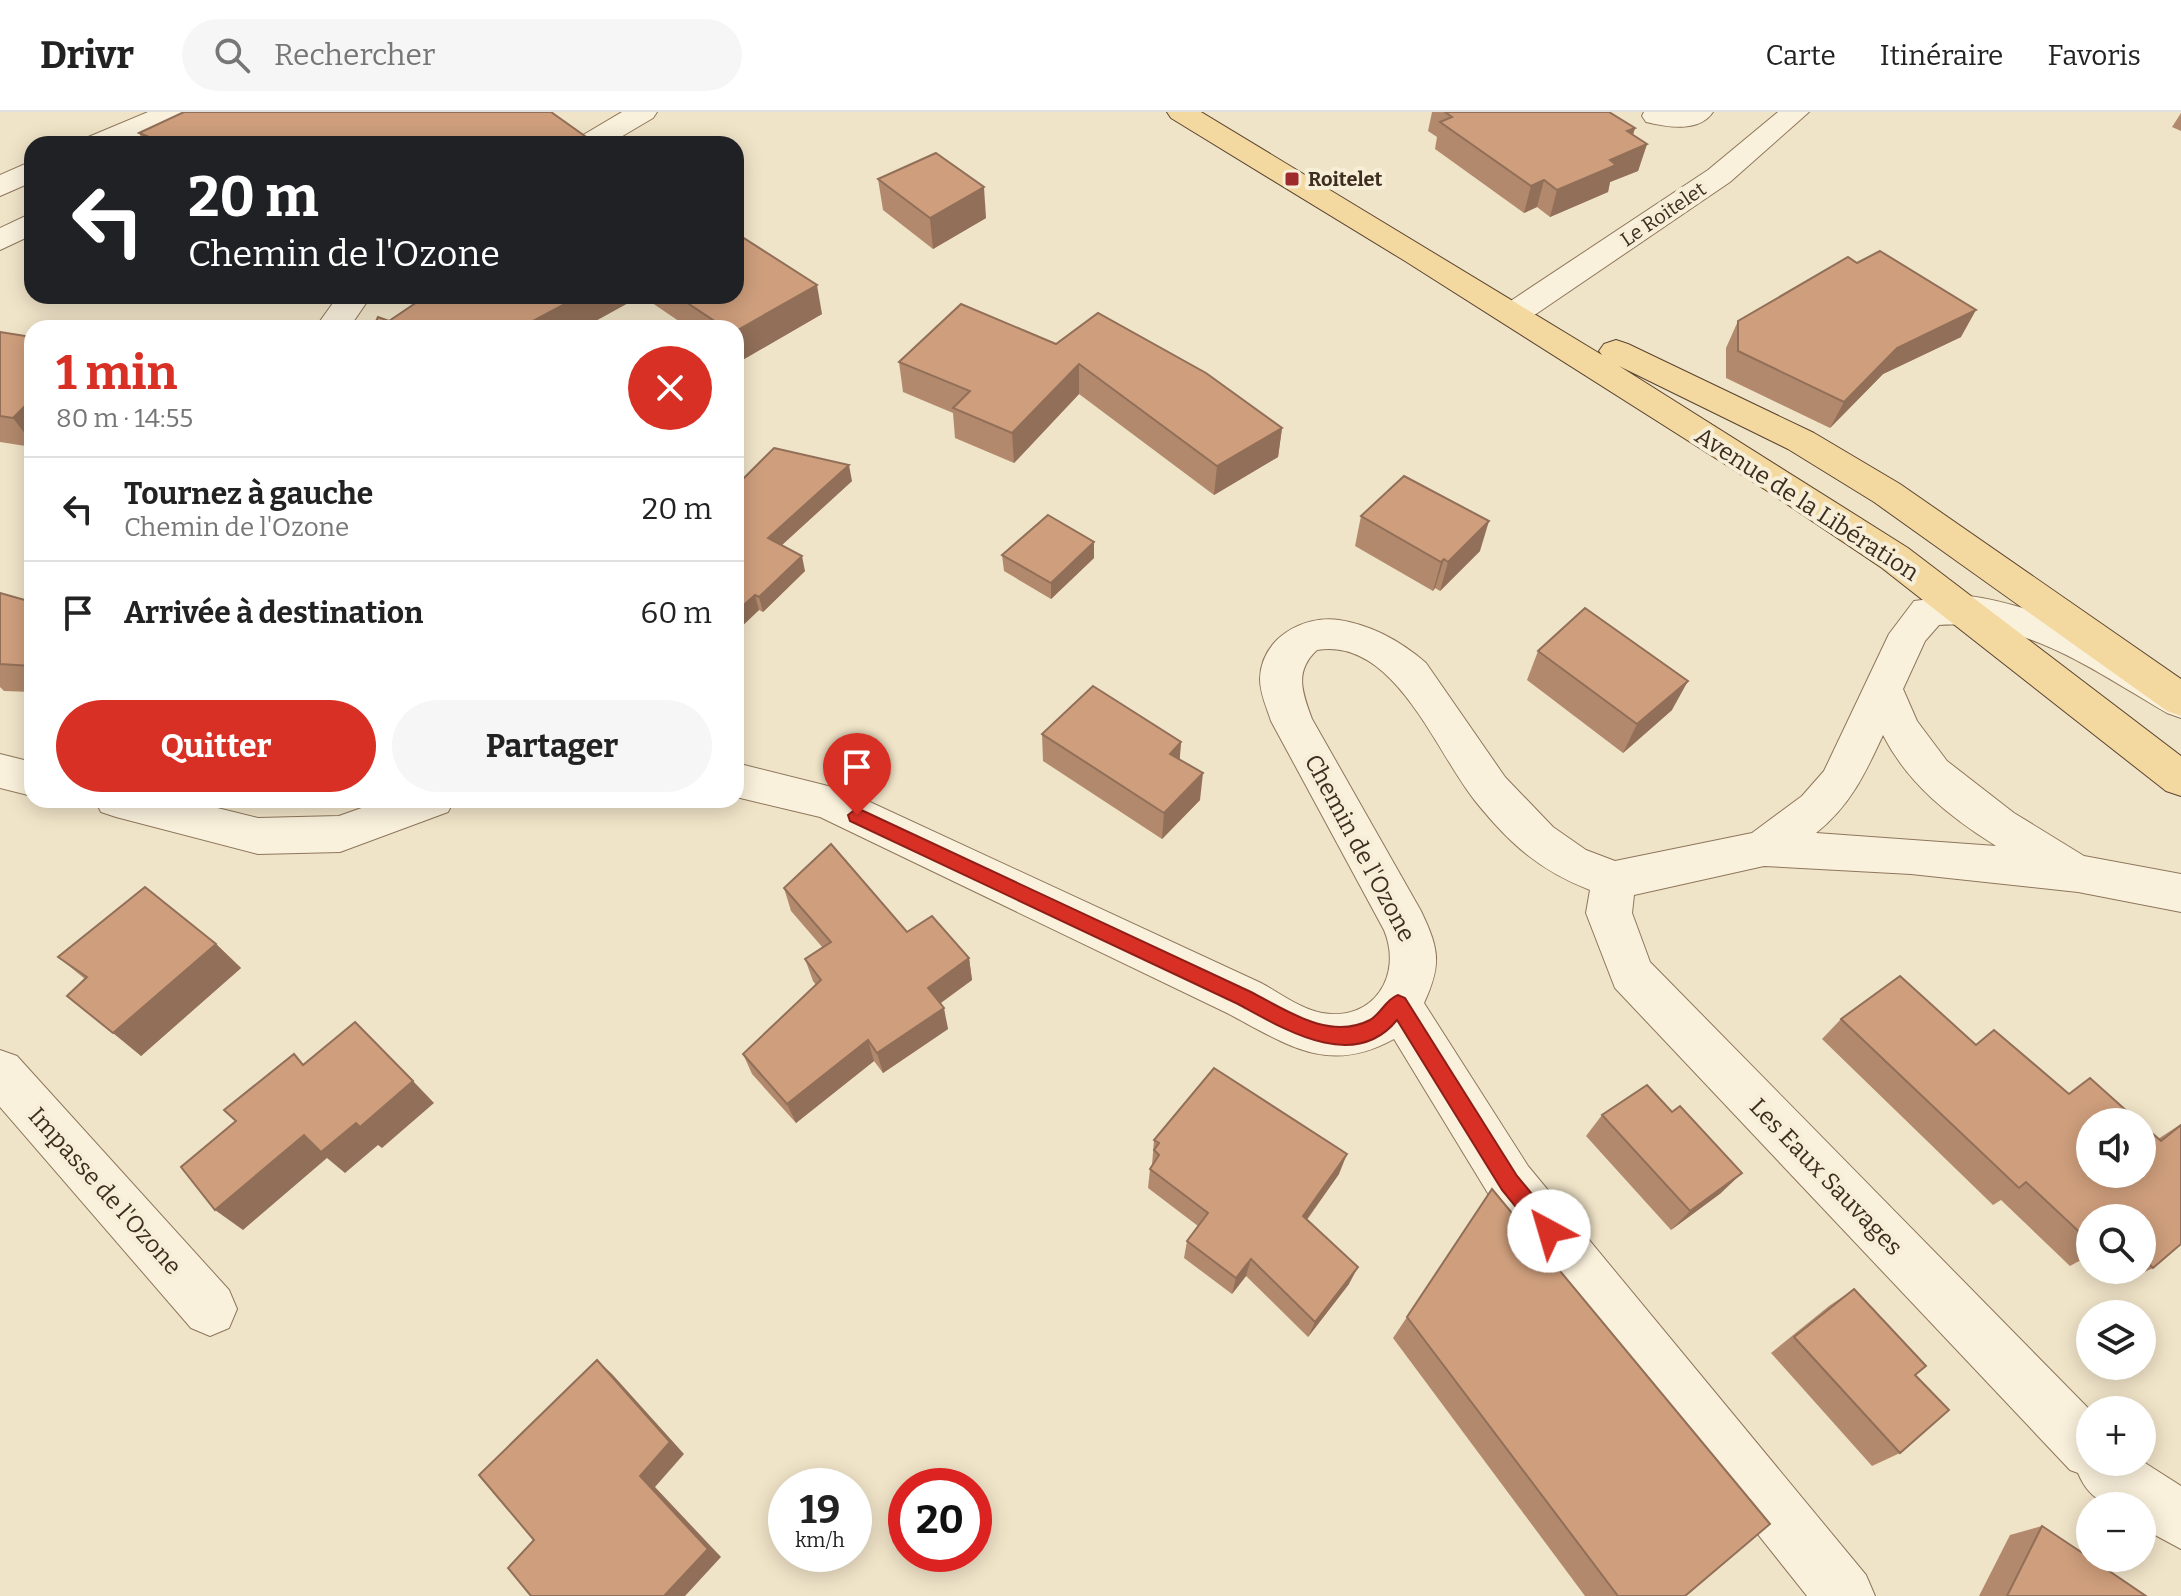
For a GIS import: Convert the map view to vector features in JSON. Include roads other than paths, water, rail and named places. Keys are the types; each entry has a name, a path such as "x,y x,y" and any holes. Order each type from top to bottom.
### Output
{"main road":[{"name":"Avenue de la Libération","path":"1185,114 1416,254 1782,483 1895,558 2181,779"},
{"name":"Avenue de la Libération","path":"1416,254 1801,441 1887,493 2181,701"}],"street":[{"path":"115,136 173,112"},
{"path":"602,136 643,112"},
{"path":"1656,116 1678,120 1699,112"},
{"name":"Le Roitelet","path":"1524,307 1719,176 1795,112"},
{"path":"177,136 204,120"},
{"path":"0,187 24,174"},
{"path":"0,241 24,227"},
{"path":"1895,558 1905,594 1909,634"},
{"path":"1764,848 1817,808 1840,782 1909,634 1928,611 1957,607 2014,616 2069,641 2181,701"},
{"name":"Chemin de l'Ozone","path":"744,782 829,802 1230,991 1304,1030 1333,1036 1359,1034 1381,1025 1398,1004 1407,990 1415,952 1405,925 1292,721 1280,675 1287,657 1310,636 1346,634 1396,657 1412,674 1490,789 1538,840 1570,863 1614,880"},
{"path":"1884,691 1901,733 1936,778 2019,839 2078,873"},
{"path":"0,771 24,777"},
{"path":"148,808 258,836 340,834 411,808"},
{"path":"1614,880 1682,868 1764,848 1911,856 2078,873 2175,890"},
{"name":"Les Eaux Sauvages","path":"1614,880 1609,913 1631,974 2076,1435"},
{"path":"1398,1004 1510,1183 1845,1596"},
{"name":"Impasse de l'Ozone","path":"0,1072 210,1309"},
{"path":"2116,1476 2181,1520"}],"place":[{"name":"Roitelet","path":"1292,179"}]}
